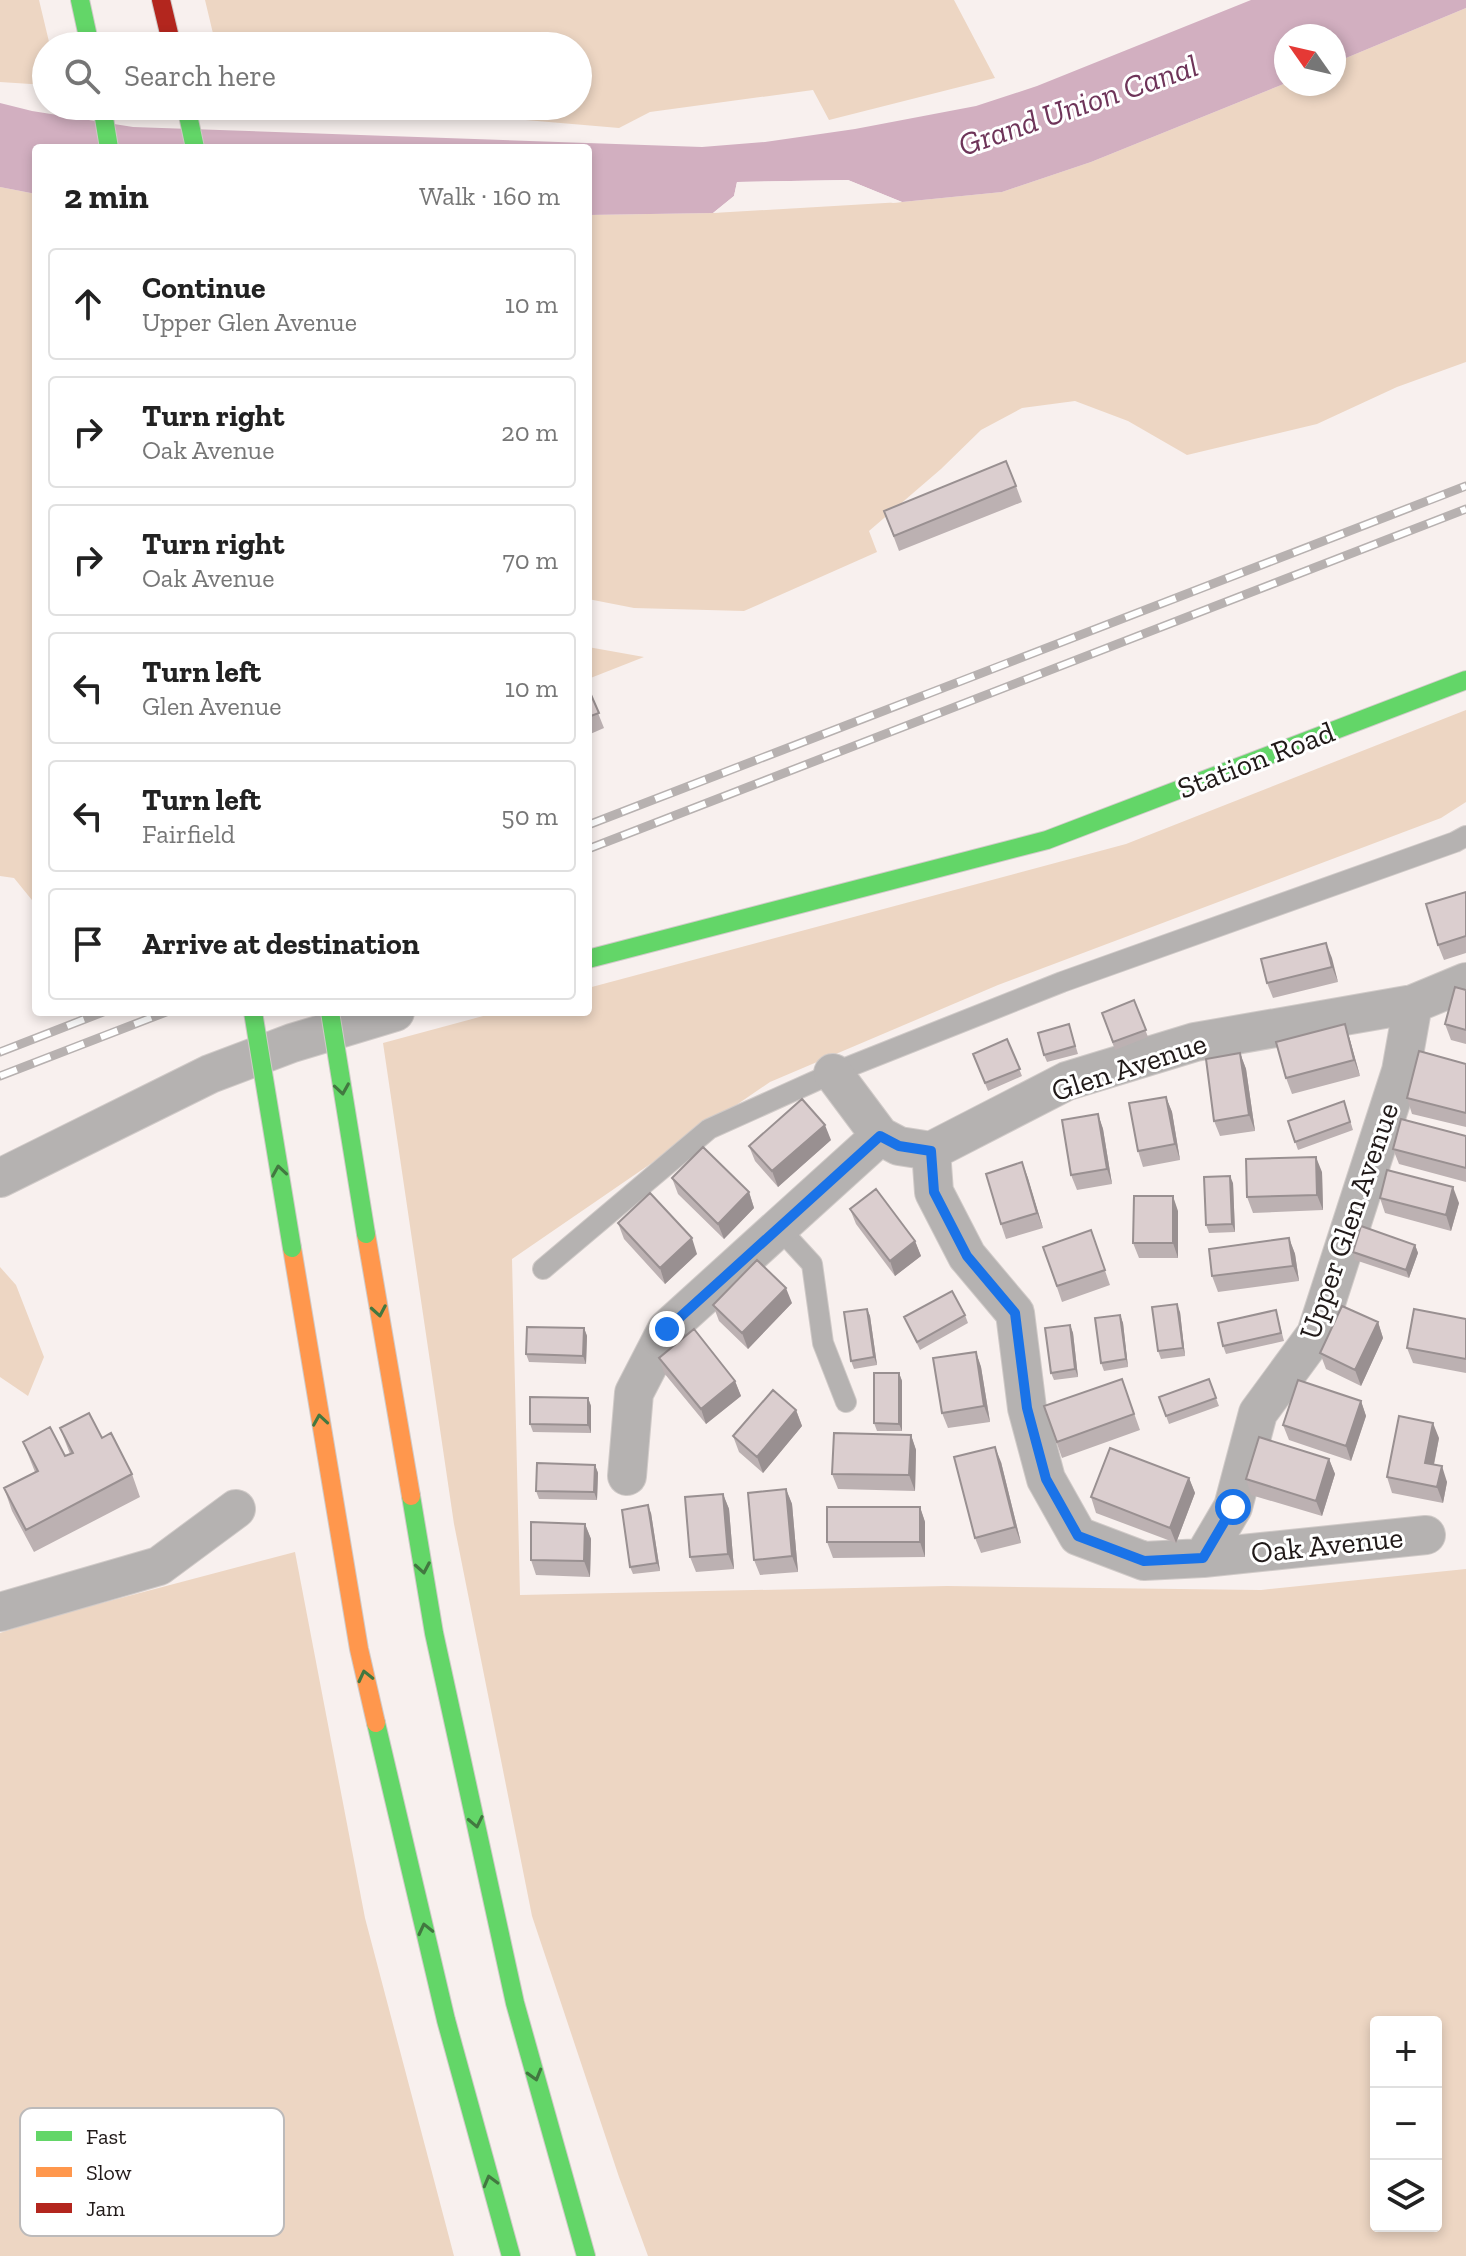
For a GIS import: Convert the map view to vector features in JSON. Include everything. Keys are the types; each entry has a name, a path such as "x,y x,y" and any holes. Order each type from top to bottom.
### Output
{"main road":[{"path":"80,0 87,32"},
{"path":"161,0 169,32"},
{"path":"104,120 108,144"},
{"path":"189,120 194,144"},
{"name":"Station Road","path":"592,958 1047,840 1466,680"},
{"path":"254,1016 359,1649 446,2020 511,2256"},
{"path":"331,1016 434,1633 515,2003 586,2256"}],"street":[{"name":"Glen Avenue","path":"931,1151 1067,1081 1195,1042 1413,1004 1466,982"},
{"name":"Upper Glen Avenue","path":"1203,1558 1233,1507 1258,1413 1316,1334 1401,1071 1413,1004"},
{"path":"0,1178 210,1074 292,1043 382,1016"},
{"path":"833,1073 880,1136 899,1146 931,1151"},
{"path":"627,1476 634,1393 667,1329 880,1136"},
{"name":"Oak Avenue","path":"931,1151 934,1192 967,1256 1015,1313 1027,1408 1046,1479 1078,1536 1144,1561 1203,1558 1426,1535"},
{"path":"0,1612 159,1566 236,1509"}],"lane":[{"path":"543,1269 709,1129 833,1073 1062,982 1466,836"},
{"path":"779,1228 812,1264 823,1343 846,1402"}],"shaded area":[{"path":"0,0 39,0 47,32 32,32 32,84 0,82"},
{"path":"205,0 954,0 995,78 829,120 813,90 650,112 619,128 526,120 592,120 592,32 213,32"},
{"path":"1466,8 1466,362 1397,387 1317,424 1187,455 1128,421 1075,401 1022,408 981,430 869,531 877,552 744,611 634,608 592,600 592,215 713,213 902,202 1002,192 1091,162 1274,88 1274,96 1346,96 1346,58"},
{"path":"0,187 32,193 32,900 14,878 0,876"},
{"path":"592,648 644,657 592,677"},
{"path":"1466,710 1466,802 1441,818 998,985 770,1082 512,1259 520,1595 947,1586 1261,1590 1466,1569 1466,2256 648,2256 532,1916 454,1524 383,1043 483,1016 592,1016 592,987 1126,844"},
{"path":"0,1267 16,1285 44,1357 28,1396 0,1377"},
{"path":"295,1552 365,1918 454,2256 0,2256 0,1633 49,1617"}],"water":[{"name":"Grand Union Canal","path":"1251,0 1466,0 1466,8 1346,58 1346,24 1274,24 1274,88 1091,162 1002,192 902,202 848,180 737,182 734,196 713,213 592,215 592,144 32,144 32,193 0,187 0,103 32,111 32,120 89,120 133,127 702,147 855,129 976,106 1037,86"}],"pier":[{"path":"848,180 902,202 893,203 847,184 740,185 737,199 720,212 713,213 734,196 737,182"}],"building":[{"path":"1006,461 1016,486 894,536 884,511"},
{"path":"592,697 599,713 592,716"},
{"path":"1466,892 1466,936 1438,945 1426,904"},
{"path":"1326,943 1332,967 1267,983 1261,959"},
{"path":"1455,987 1466,990 1466,1030 1445,1024"},
{"path":"1134,1000 1146,1030 1113,1042 1102,1013"},
{"path":"1069,1024 1075,1046 1044,1055 1038,1033"},
{"path":"1345,1024 1354,1060 1286,1078 1276,1042"},
{"path":"1007,1039 1020,1069 985,1083 973,1054"},
{"path":"1419,1051 1466,1064 1466,1113 1407,1098"},
{"path":"1240,1053 1249,1115 1214,1121 1206,1059"},
{"path":"1166,1097 1175,1144 1138,1151 1129,1103"},
{"path":"802,1099 825,1125 772,1171 749,1146"},
{"path":"1344,1101 1350,1122 1295,1142 1288,1121"},
{"path":"1098,1114 1107,1169 1071,1175 1062,1120"},
{"path":"1401,1119 1466,1136 1466,1168 1393,1149"},
{"path":"703,1147 749,1192 718,1224 672,1178"},
{"path":"1316,1157 1317,1195 1247,1197 1246,1159"},
{"path":"1022,1162 1037,1213 1001,1224 986,1174"},
{"path":"1387,1170 1453,1187 1446,1215 1380,1198"},
{"path":"1230,1176 1232,1224 1206,1225 1204,1177"},
{"path":"876,1189 915,1241 890,1261 850,1209"},
{"path":"650,1193 692,1238 660,1268 618,1223"},
{"path":"1134,1196 1173,1196 1173,1243 1133,1243"},
{"path":"1361,1226 1415,1245 1406,1270 1353,1252"},
{"path":"1091,1230 1105,1270 1057,1286 1043,1247"},
{"path":"1289,1238 1293,1266 1212,1276 1209,1249"},
{"path":"757,1260 786,1288 742,1333 713,1305"},
{"path":"952,1291 965,1315 917,1342 904,1317"},
{"path":"1177,1304 1183,1348 1158,1351 1152,1307"},
{"path":"1342,1306 1378,1322 1355,1370 1320,1353"},
{"path":"867,1309 874,1357 851,1361 844,1312"},
{"path":"1414,1309 1466,1319 1466,1359 1407,1348"},
{"path":"1276,1310 1281,1333 1223,1346 1218,1323"},
{"path":"1120,1315 1126,1359 1101,1363 1095,1318"},
{"path":"1070,1325 1075,1369 1051,1373 1045,1328"},
{"path":"527,1327 584,1328 583,1356 526,1354"},
{"path":"694,1329 735,1381 701,1409 659,1358"},
{"path":"976,1352 984,1406 942,1413 933,1358"},
{"path":"874,1373 899,1373 899,1424 874,1423"},
{"path":"1122,1379 1134,1414 1057,1442 1044,1406"},
{"path":"1209,1379 1216,1398 1166,1416 1159,1397"},
{"path":"1298,1380 1361,1401 1346,1446 1283,1425"},
{"path":"773,1390 796,1410 757,1457 733,1436"},
{"path":"530,1397 588,1398 588,1425 530,1424"},
{"path":"89,1413 102,1438 111,1433 132,1474 26,1530 4,1488 38,1471 23,1442 50,1427 65,1456 73,1453 60,1428"},
{"path":"1399,1416 1433,1423 1425,1463 1442,1466 1437,1487 1387,1477"},
{"path":"834,1433 911,1435 909,1475 832,1474"},
{"path":"1259,1437 1329,1459 1316,1501 1246,1479"},
{"path":"995,1447 1015,1527 975,1538 954,1457"},
{"path":"1110,1448 1189,1478 1170,1528 1091,1497"},
{"path":"537,1463 595,1465 594,1492 536,1491"},
{"path":"786,1489 792,1556 754,1560 748,1493"},
{"path":"723,1494 728,1554 690,1557 685,1497"},
{"path":"648,1505 657,1563 630,1567 622,1510"},
{"path":"827,1507 920,1507 920,1542 827,1542"},
{"path":"531,1522 585,1524 584,1561 531,1560"}],"railway":[{"path":"592,823 1466,486"},
{"path":"592,847 1466,509"},
{"path":"0,1052 93,1016"},
{"path":"0,1076 156,1016"}],"traffic: fast":[{"path":"80,0 87,32"},
{"path":"104,120 108,144"},
{"path":"189,120 194,144"},
{"path":"592,958 1047,840 1466,680"},
{"path":"254,1016 292,1248"},
{"path":"331,1016 366,1234"},
{"path":"411,1496 434,1633 515,2003 586,2256"},
{"path":"376,1723 446,2020 511,2256"}],"traffic: slow":[{"path":"366,1234 411,1496"},
{"path":"292,1248 359,1649 376,1723"}],"traffic: jam":[{"path":"161,0 169,32"}],"route":[{"path":"667,1329 880,1136 899,1146 931,1151 934,1192 967,1256 1015,1313 1027,1408 1046,1479 1078,1536 1144,1561 1203,1558 1233,1507"}]}
